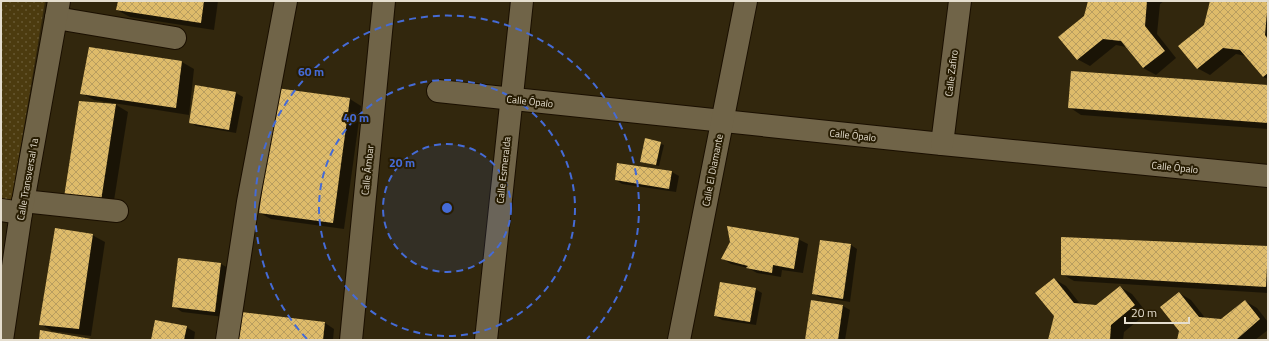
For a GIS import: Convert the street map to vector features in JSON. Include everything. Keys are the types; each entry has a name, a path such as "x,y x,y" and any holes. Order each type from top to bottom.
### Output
{"street":[{"path":"227,340 248,202 286,1"},
{"name":"Calle Ámbar","path":"351,340 384,1"},
{"name":"Calle Esmeralda","path":"486,340 522,1"},
{"name":"Calle El Diamante","path":"679,340 746,1"},
{"name":"Calle Zafiro","path":"942,144 960,1"},
{"path":"58,10 175,38"},
{"name":"Calle Transversal 1a","path":"2,340 15,208 58,10"},
{"name":"Calle Ópalo","path":"438,91 722,122 1268,176"},
{"path":"15,208 117,211"}],"shaded area":[{"path":"1,1 45,1 11,205 1,203"}],"building":[{"path":"118,1 204,1 201,23 116,10"},
{"path":"1088,1 1147,1 1145,26 1165,51 1143,68 1121,41 1103,39 1077,60 1058,37 1084,16"},
{"path":"1210,1 1268,1 1265,35 1268,39 1268,73 1263,77 1240,50 1223,48 1197,69 1178,46 1204,25"},
{"path":"89,47 182,61 176,108 80,94"},
{"path":"1071,71 1268,85 1268,123 1068,108"},
{"path":"195,85 236,92 229,130 189,123"},
{"path":"276,88 350,98 333,223 259,213"},
{"path":"79,101 116,104 101,201 64,197"},
{"path":"645,138 661,142 656,165 640,162"},
{"path":"617,163 672,171 669,189 615,180"},
{"path":"727,226 799,238 794,269 773,265 772,273 746,268 748,266 721,259 730,242"},
{"path":"55,228 93,234 79,329 39,325"},
{"path":"1061,237 1268,246 1266,287 1061,275"},
{"path":"820,240 851,244 843,299 812,294"},
{"path":"178,258 221,263 215,312 172,307"},
{"path":"1054,278 1074,303 1096,305 1120,286 1135,305 1111,325 1110,340 1048,340 1054,316 1035,293"},
{"path":"720,282 756,288 750,322 714,316"},
{"path":"1179,292 1199,317 1221,319 1245,300 1260,319 1236,340 1177,340 1179,331 1160,307"},
{"path":"811,300 843,305 838,340 805,340"},
{"path":"241,312 325,322 323,340 238,340"},
{"path":"155,320 187,326 184,340 151,340"},
{"path":"40,330 91,339 91,340 39,340"}]}
